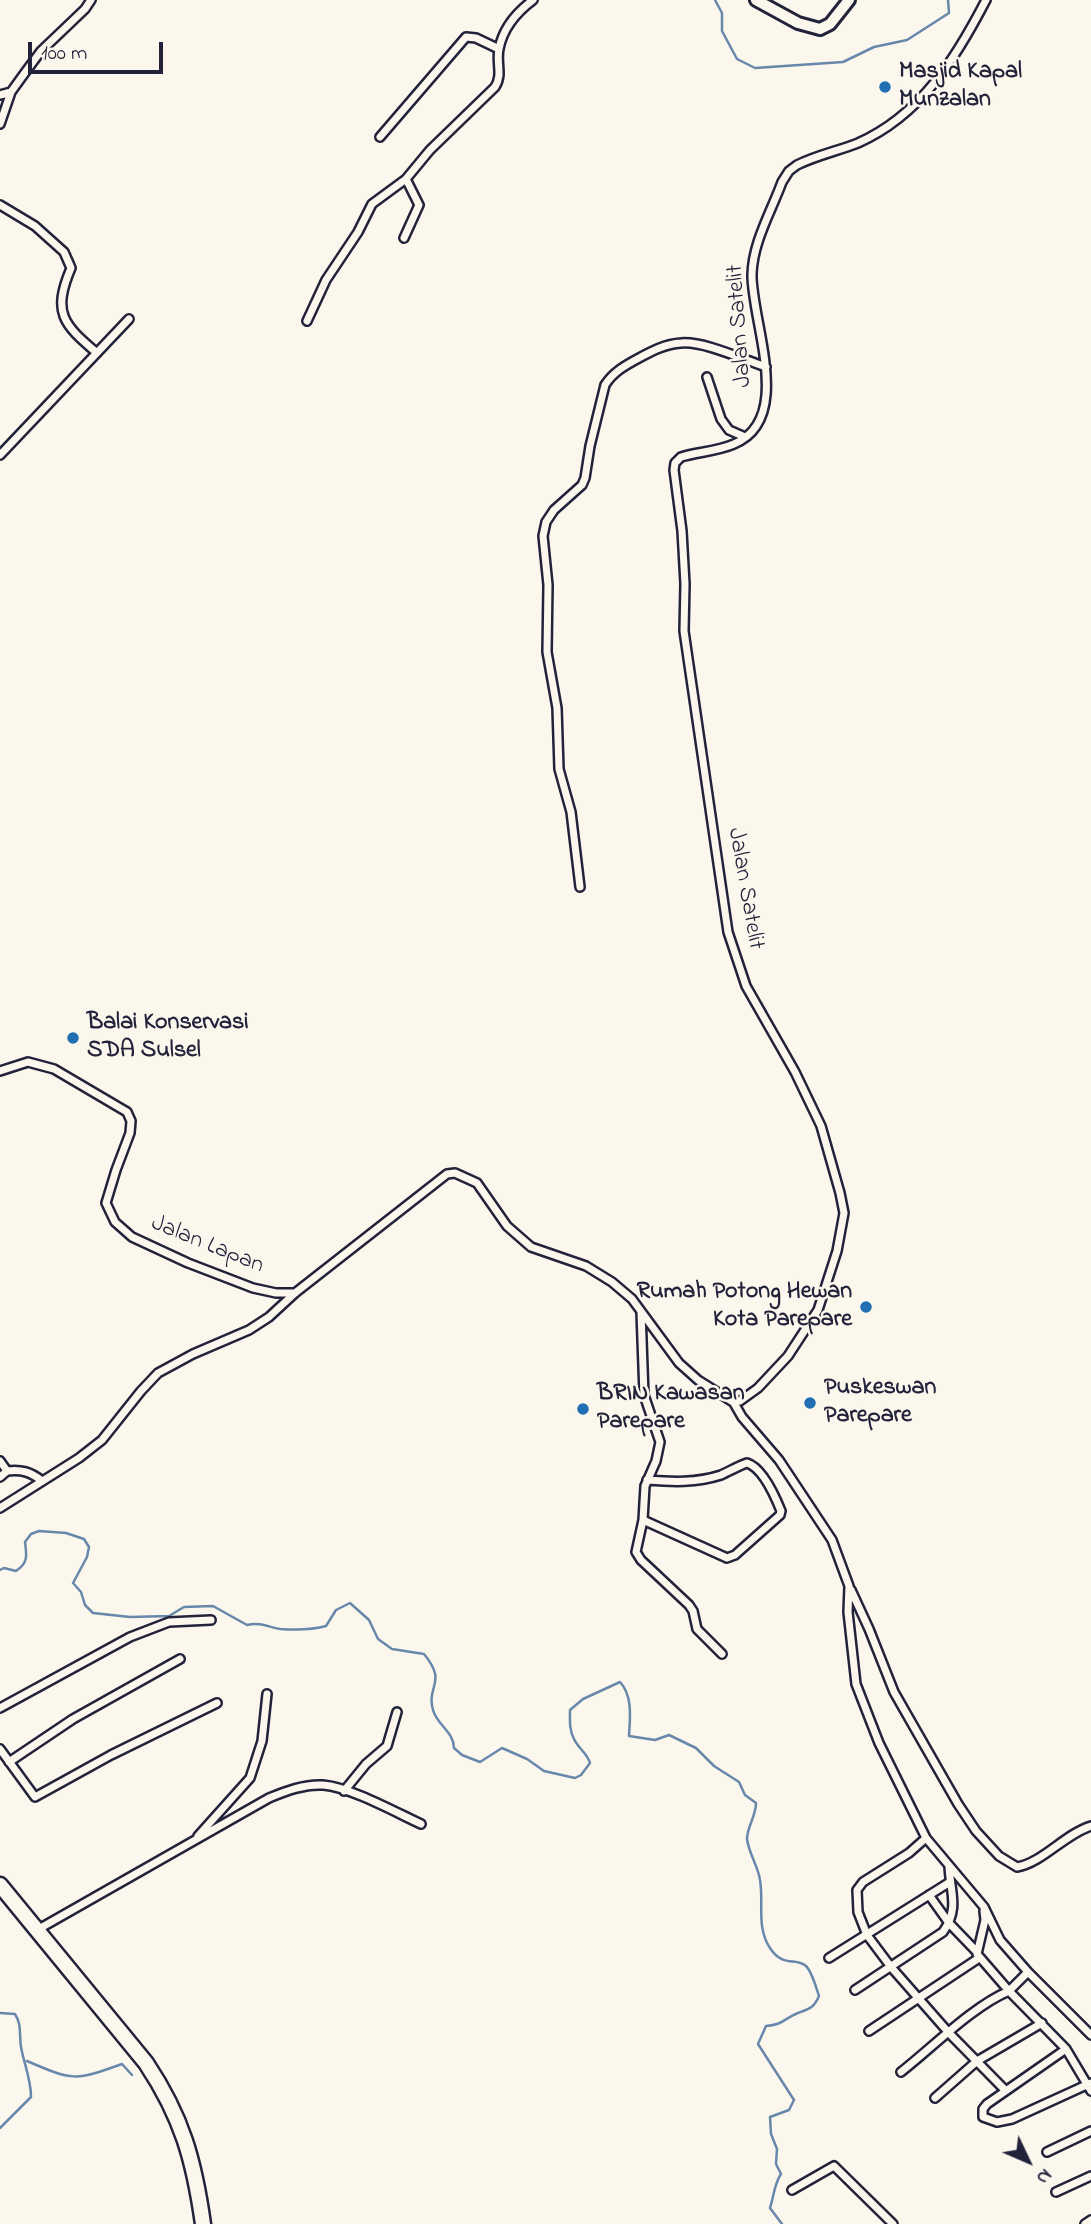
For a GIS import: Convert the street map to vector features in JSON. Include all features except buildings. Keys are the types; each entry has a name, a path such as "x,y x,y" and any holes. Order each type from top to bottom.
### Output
{"highway":[{"path":"0,1885 146,2063 175,2109 196,2173 203,2224"}],"street":[{"path":"0,124 6,93 41,51 85,9 90,0"},
{"path":"307,321 326,280 358,232 372,204 406,178 430,150 495,87 499,80 499,49 509,22 533,0"},
{"path":"755,0 797,23 820,29 830,24 849,0"},
{"name":"Jalan Satelit","path":"734,1403 758,1388 788,1356 818,1310 837,1251 844,1213 821,1126 795,1072 746,986 728,932 684,631 685,584 675,463 681,457 735,444 756,427 764,411 766,367 754,302 753,260 782,182 789,171 797,165 868,138 903,116 916,104 959,50 986,0"},
{"path":"380,137 466,37 476,38 499,49"},
{"path":"404,237 419,205 406,178"},
{"path":"0,205 35,226 64,251 71,268 62,288 61,310 73,332 97,353"},
{"path":"0,454 129,319"},
{"path":"580,887 571,811 559,769 557,708 547,652 548,585 543,550 546,522 554,510 582,485 605,385 609,378 621,369 659,348 681,343 708,348 766,367"},
{"path":"708,377 722,419 729,430 745,437"},
{"name":"Jalan Lapan","path":"0,1071 28,1062 54,1069 127,1112 131,1121 130,1133 106,1203 115,1222 132,1237 188,1263 253,1288 276,1293 295,1293"},
{"path":"0,1508 79,1458 102,1440 158,1373 193,1354 249,1331 447,1174 455,1173 477,1183 508,1226 524,1242 543,1252 586,1266 612,1282 632,1299 679,1363 707,1387 734,1403 742,1417 779,1460 826,1530 903,1709 976,1832 999,1856 1017,1867 1025,1865 1067,1837 1091,1826"},
{"path":"640,1312 644,1395 660,1442 656,1461 647,1480 643,1520 635,1548 638,1556 689,1605 697,1629 722,1654"},
{"path":"0,1461 7,1471"},
{"path":"643,1520 727,1558 735,1555 780,1513 757,1469 747,1463 699,1481 647,1480"},
{"path":"0,1478 7,1471 32,1473 43,1481"},
{"path":"849,1586 848,1612 856,1684 879,1743 926,1838 984,1907 1000,1940 1091,2035"},
{"path":"0,1708 130,1637 169,1622 211,1620"},
{"path":"9,1762 73,1719 180,1659"},
{"path":"194,1840 250,1778 262,1741 267,1694"},
{"path":"0,1749 35,1797 111,1755 217,1703"},
{"path":"344,1790 366,1764 387,1746 397,1712"},
{"path":"37,1930 269,1798 290,1790 324,1785 344,1790 421,1824"},
{"path":"926,1838 909,1853 873,1873 863,1882 857,1890 858,1912 867,1934 891,1967 949,2033 1005,2090"},
{"path":"855,1990 943,1932 949,1923 954,1901 949,1866"},
{"path":"829,1958 950,1882"},
{"path":"929,1895 949,1923 1009,1991 1066,2049 1090,2086 1012,2119 997,2122 985,2119 983,2109 1005,2090 1066,2049"},
{"path":"869,2031 978,1954 985,1920 984,1907"},
{"path":"901,2072 998,1995 1009,1991 1028,1972"},
{"path":"935,2098 977,2061 1042,2023"},
{"path":"1047,2152 1091,2131"},
{"path":"792,2190 834,2166 894,2224"},
{"path":"1056,2192 1091,2176"},
{"path":"1084,2224 1091,2220"}],"waterway":[{"path":"715,0 722,13 722,31 737,59 755,68 843,62 874,47 907,40 949,13 948,0"},
{"path":"0,1570 4,1568 16,1571 23,1565 26,1555 25,1542 31,1534 39,1531 66,1533 84,1539 89,1547 87,1557 73,1583 81,1592 85,1605 93,1613 130,1617 169,1616 184,1607 213,1606 247,1625 303,1629 326,1626 336,1610 350,1603 369,1620 378,1639 392,1649 424,1654 435,1671 432,1695 435,1715 451,1737 454,1748 462,1755 480,1762 502,1748 527,1759 544,1771 575,1778 581,1775 590,1763 572,1736 570,1710 583,1699 620,1682 629,1700 629,1736 655,1740 669,1735 696,1748 714,1766 739,1782 745,1795 756,1803 747,1839 760,1880 763,1932 770,1948 780,1958 806,1966 819,1996 808,2009 780,2023 766,2026 758,2044 794,2100 789,2110 770,2117 771,2134 777,2149 776,2164 781,2174 770,2208 782,2224"},
{"path":"0,2013 15,2014 17,2018 31,2097 0,2128"},
{"path":"27,2061 74,2076 94,2074 122,2064 132,2075"}],"place":[{"name":"Masjid Kapal Munzalan","path":"885,87"},
{"name":"Balai Konservasi SDA Sulsel","path":"73,1038"},
{"name":"Rumah Potong Hewan Kota Parepare","path":"866,1307"},
{"name":"Puskeswan Parepare","path":"810,1403"},
{"name":"BRIN Kawasan Parepare","path":"583,1409"}]}
